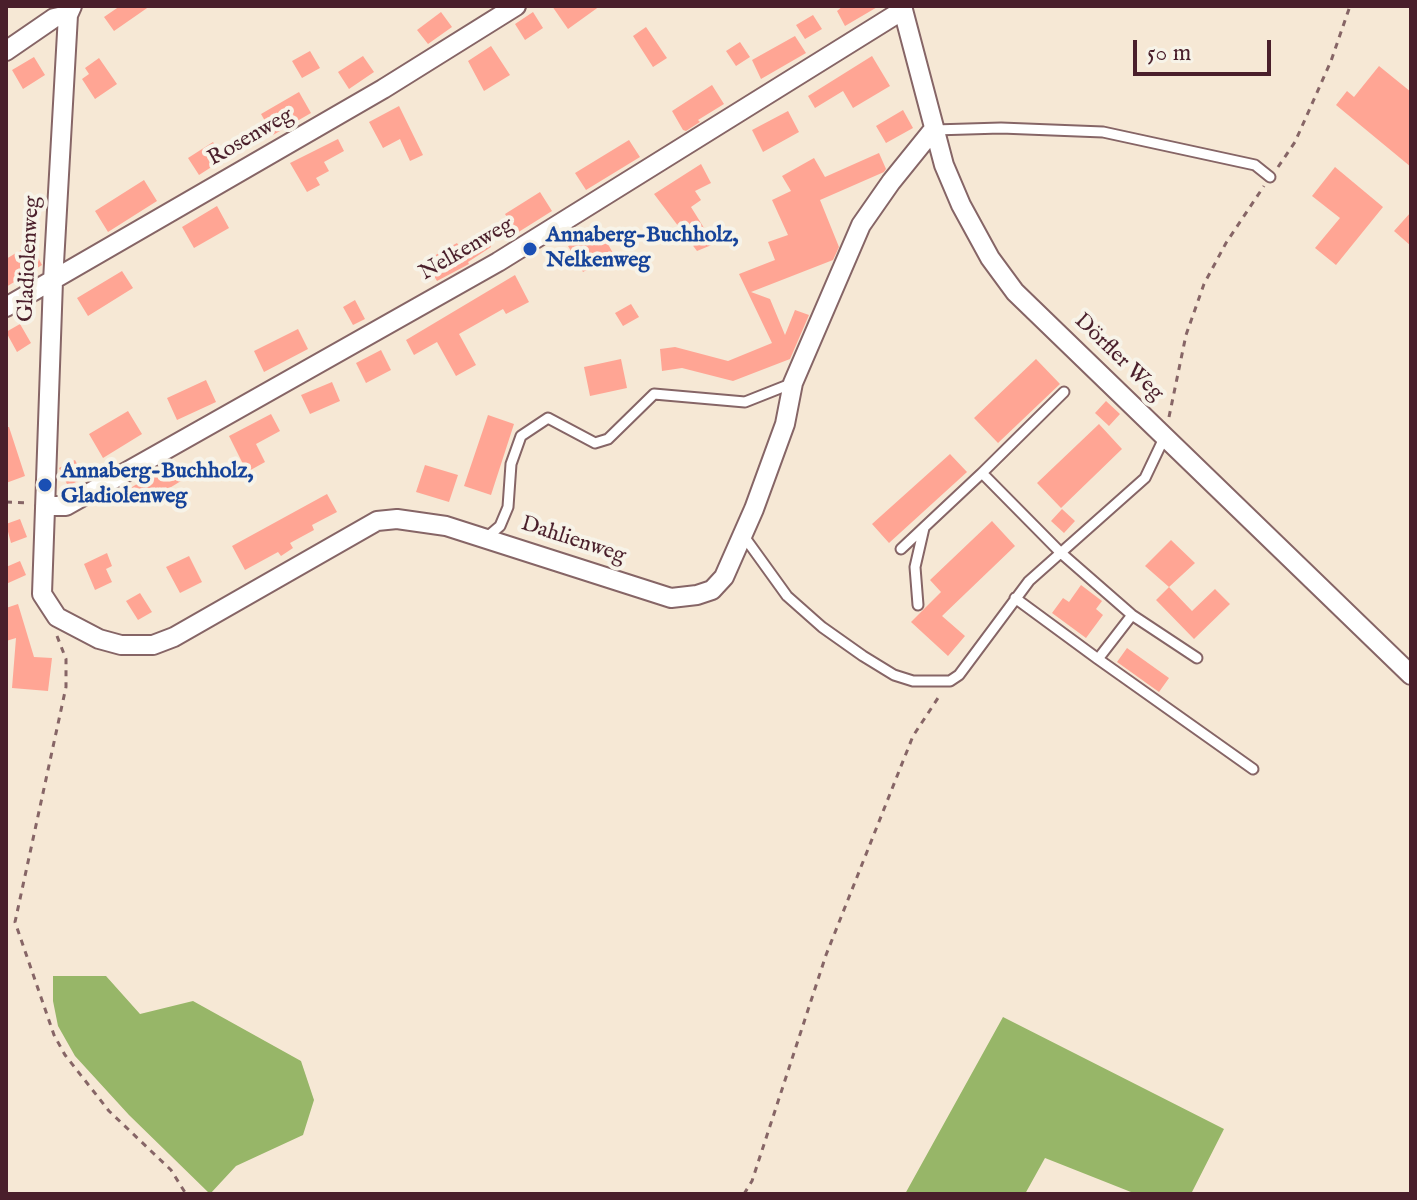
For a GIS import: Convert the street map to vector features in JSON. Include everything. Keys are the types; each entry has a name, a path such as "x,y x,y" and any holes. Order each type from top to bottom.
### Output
{"street":[{"name":"Rosenweg","path":"6,307 383,89 516,6"},
{"name":"Dörfler Weg","path":"902,8 933,130 961,205 990,258 1015,292 1411,675"},
{"name":"Nelkenweg","path":"45,506 66,506 498,262 902,8"},
{"name":"Gladiolenweg","path":"45,506 53,281 70,11"},
{"path":"6,51 54,18 70,11"},
{"name":"Dahlienweg","path":"57,617 99,639 121,645 153,645 276,580 377,521 423,521 486,538 671,598 712,590 724,577 743,535 785,424 793,383 861,225 933,130"},
{"path":"45,506 42,594 57,617"}],"lane":[{"path":"933,130 1001,128 1103,132 1255,165 1270,177"},
{"path":"486,538 500,526 508,507 511,464 521,436 548,418 595,443 608,439 654,394 745,402 793,383"},
{"path":"901,549 1064,392"},
{"path":"743,535 787,596 822,627 894,675 913,681 941,683 959,675 1015,598 1145,478 1165,436"},
{"path":"982,473 1061,553 1132,615 1197,658"},
{"path":"918,605 915,567 924,528"},
{"path":"1015,598 1253,769"},
{"path":"1098,659 1132,615"}],"path":[{"path":"1165,436 1186,335 1204,284 1226,243 1295,142 1331,61 1350,6"},
{"path":"57,617 57,633 66,659 66,687 15,922 54,1035 65,1055 109,1111 171,1170 186,1194"},
{"path":"744,1194 752,1181 826,955 913,736 940,696 941,683"}],"green space":[{"path":"53,976 106,976 140,1014 193,1001 301,1061 314,1100 303,1135 236,1166 210,1194 129,1115 75,1056 58,1026 53,1001"},
{"path":"1003,1017 1224,1129 1191,1194 1136,1194 1045,1158 1025,1194 905,1194"}],"building":[{"path":"120,6 150,6 114,31 104,17"},
{"path":"552,6 600,6 568,29"},
{"path":"843,6 879,6 845,26 837,11"},
{"path":"441,12 452,27 428,44 417,30"},
{"path":"533,12 543,28 525,40 515,24"},
{"path":"813,15 822,29 805,39 796,25"},
{"path":"646,27 667,58 653,67 633,36"},
{"path":"795,36 806,53 761,79 752,60"},
{"path":"740,42 750,57 736,66 726,51"},
{"path":"491,46 510,75 484,91 468,61"},
{"path":"310,51 320,68 302,78 292,61"},
{"path":"363,56 374,72 349,89 338,72"},
{"path":"872,56 890,86 853,108 843,91 815,108 808,96"},
{"path":"34,57 45,75 23,89 12,70"},
{"path":"99,58 117,84 95,99 82,79 89,74 85,68"},
{"path":"1379,66 1411,92 1411,167 1336,105 1347,91 1354,97"},
{"path":"712,85 724,104 686,131 683,130 672,111"},
{"path":"299,92 311,113 273,135 261,114"},
{"path":"399,106 423,155 410,161 400,139 383,148 369,122"},
{"path":"903,110 913,128 886,143 876,126"},
{"path":"788,111 799,132 763,152 752,130"},
{"path":"338,139 344,151 324,162 329,171 316,178 320,185 307,192 290,163"},
{"path":"629,140 640,157 586,190 575,173"},
{"path":"213,142 224,159 199,175 188,158"},
{"path":"879,153 886,169 884,172 820,200 839,247 833,260 751,292 770,299 785,335 795,310 809,315 790,359 733,381 682,368 662,371 660,349 675,347 728,361 772,343 739,274 775,260 768,242 788,235 772,200 791,191 782,176 814,158 825,177"},
{"path":"701,164 711,183 695,191 701,200 691,207 714,244 697,251 654,194"},
{"path":"1335,167 1383,207 1336,265 1315,248 1340,218 1312,196"},
{"path":"144,180 157,201 108,232 95,211"},
{"path":"540,192 552,211 517,233 505,214"},
{"path":"217,206 229,228 194,248 182,227"},
{"path":"1411,212 1411,246 1394,231"},
{"path":"599,228 614,255 583,272 568,246"},
{"path":"483,234 491,247 469,264 437,281 425,261 457,243 460,248"},
{"path":"31,244 42,265 6,287 6,259"},
{"path":"122,271 133,288 88,316 77,298"},
{"path":"515,275 529,302 506,314 503,309 459,334 476,365 456,376 437,342 414,355 406,340"},
{"path":"355,300 365,319 353,325 343,307"},
{"path":"631,304 639,317 623,326 615,313"},
{"path":"20,324 31,343 17,352 6,332"},
{"path":"298,329 308,349 264,372 254,351"},
{"path":"381,350 391,370 366,383 356,363"},
{"path":"621,359 627,388 590,396 584,367"},
{"path":"1036,359 1060,384 998,443 974,418"},
{"path":"206,380 216,402 177,420 167,398"},
{"path":"332,382 340,401 310,414 301,395"},
{"path":"1106,401 1120,414 1109,426 1095,413"},
{"path":"128,411 142,434 103,458 89,434"},
{"path":"271,414 280,431 256,444 265,462 247,472 229,436"},
{"path":"488,415 514,424 491,495 464,486"},
{"path":"1099,424 1122,449 1061,508 1037,483"},
{"path":"6,427 9,427 25,476 6,483"},
{"path":"950,454 967,472 889,543 872,524"},
{"path":"75,460 84,478 68,486 59,468"},
{"path":"170,463 181,481 140,506 129,489"},
{"path":"425,465 458,475 449,502 416,492"},
{"path":"327,494 337,512 312,525 314,530 290,543 293,548 281,556 278,552 245,570 232,546"},
{"path":"1062,509 1075,521 1064,533 1051,521"},
{"path":"20,519 27,537 11,543 6,524"},
{"path":"992,521 1015,546 942,616 965,636 948,656 911,622 941,592 930,580"},
{"path":"1171,540 1195,563 1169,587 1145,566"},
{"path":"107,553 112,566 106,569 112,582 95,590 84,564"},
{"path":"189,556 202,582 180,593 166,567"},
{"path":"20,561 26,575 6,584 6,567"},
{"path":"1081,585 1102,601 1096,609 1103,615 1086,638 1052,613 1063,598 1069,602"},
{"path":"1169,587 1192,611 1215,589 1230,604 1194,639 1156,600"},
{"path":"140,593 152,612 138,620 126,601"},
{"path":"18,604 34,657 52,658 48,691 12,688 16,638 6,641 6,608"},
{"path":"1127,648 1169,678 1159,692 1117,662"}],"place":[{"name":"Annaberg-Buchholz, Nelkenweg","path":"530,249"},
{"name":"Annaberg-Buchholz, Gladiolenweg","path":"45,485"}]}
